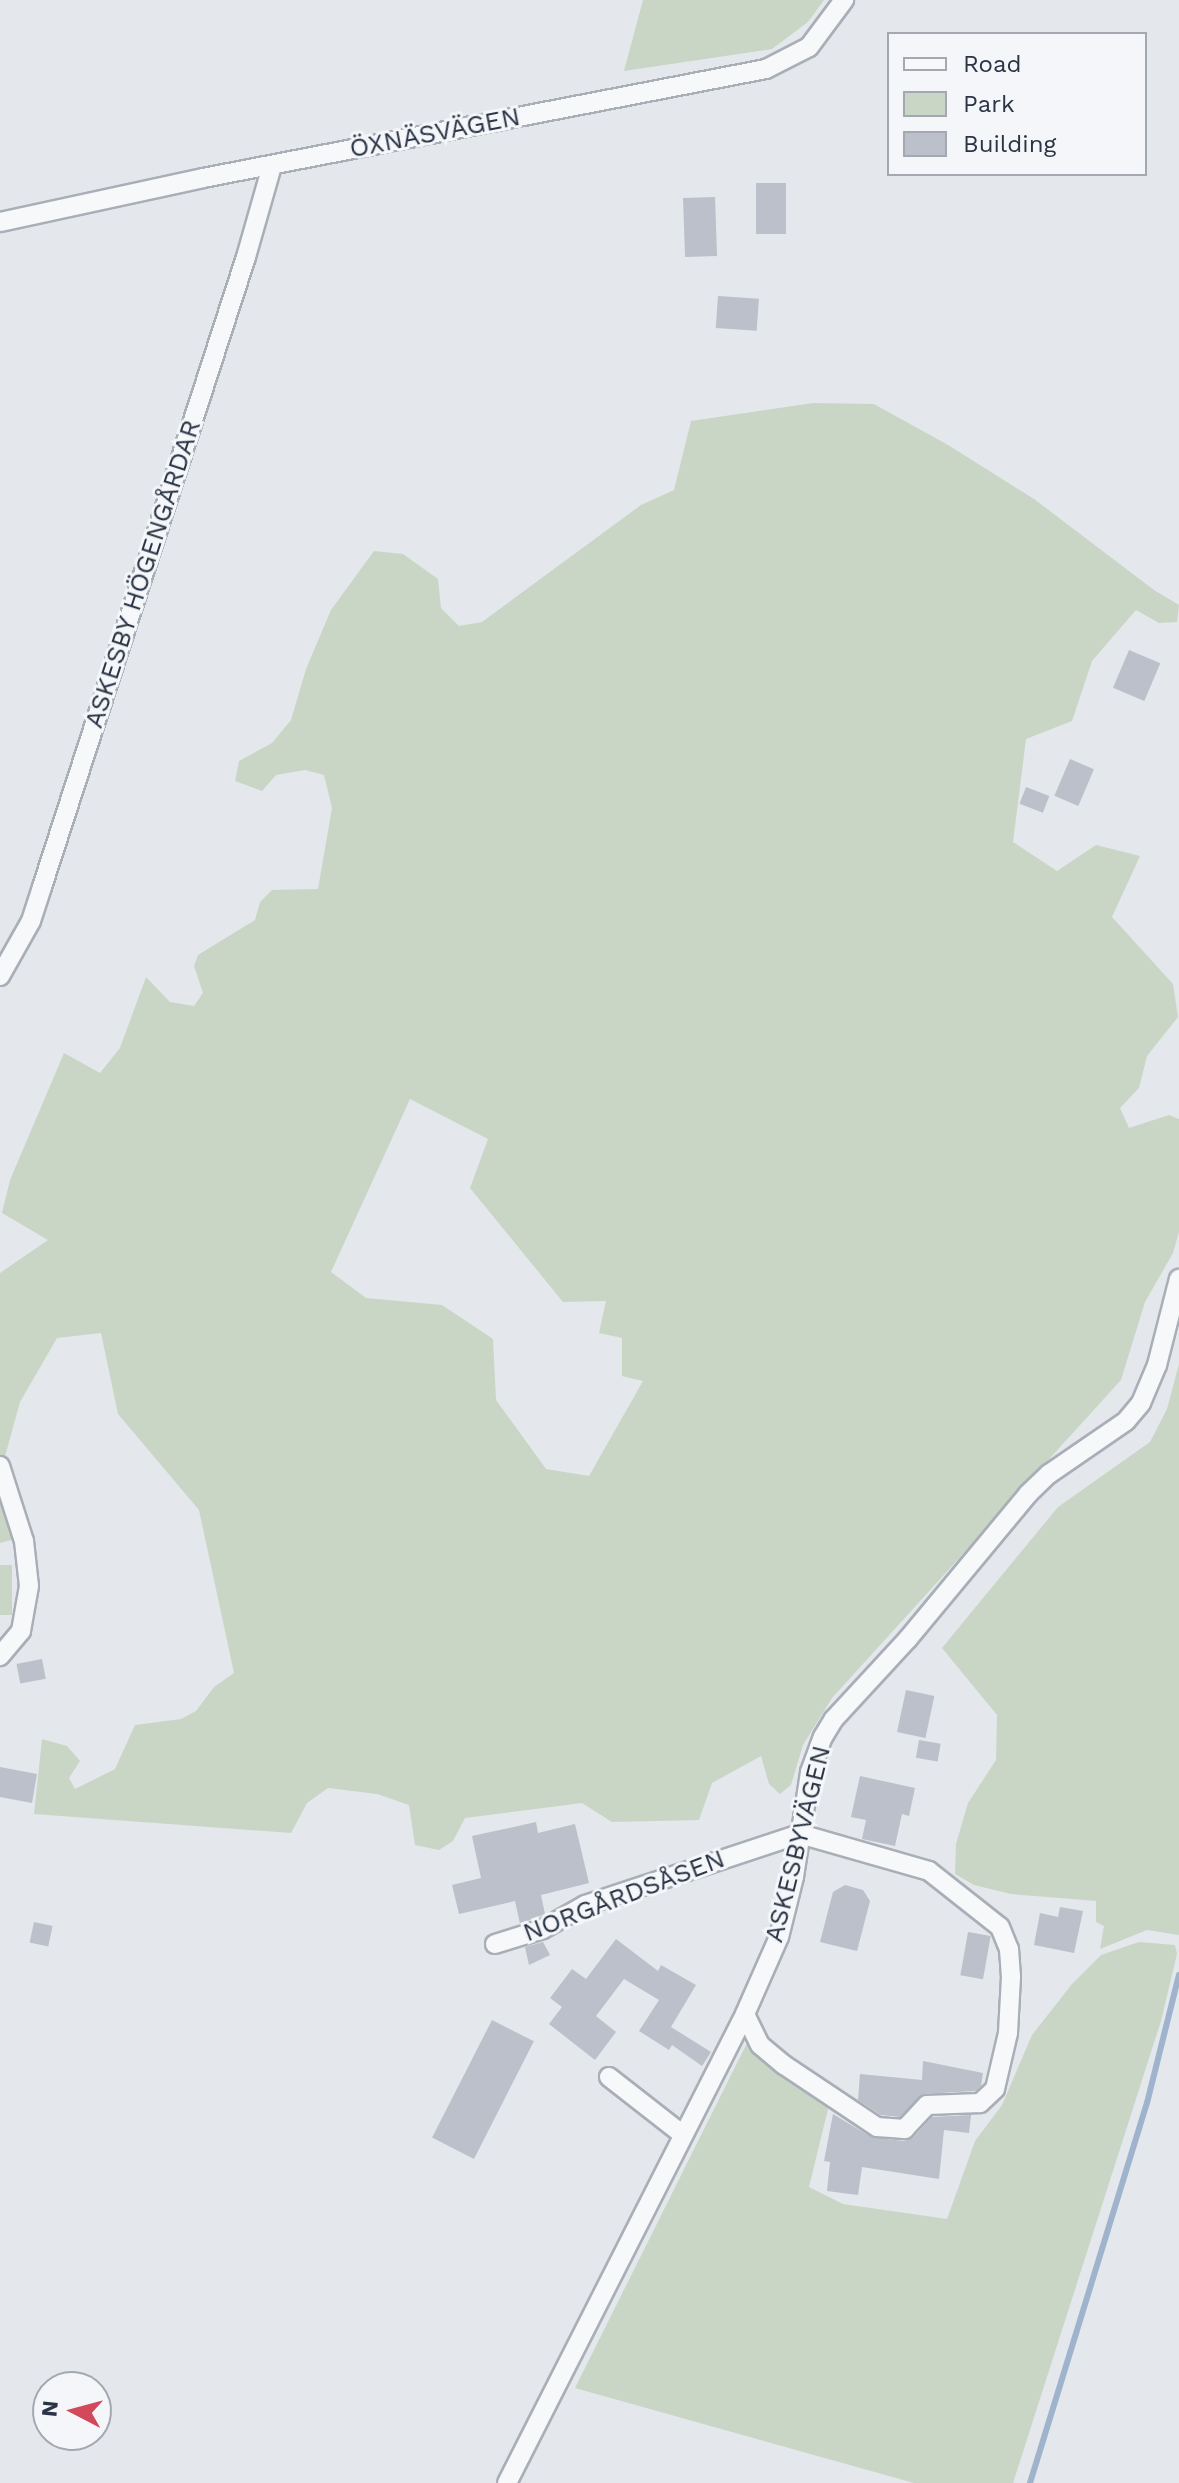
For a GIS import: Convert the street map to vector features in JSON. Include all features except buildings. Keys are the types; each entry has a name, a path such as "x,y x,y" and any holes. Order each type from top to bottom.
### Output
{"street":[{"name":"ÖXNÄSVÄGEN","path":"0,222 766,69 809,47 844,0"},
{"name":"ASKESBY HÖGENGÅRDAR","path":"0,976 31,921 246,257 272,166"},
{"name":"ASKESBYVÄGEN","path":"507,2483 745,2014 779,1937 815,1756 834,1719 907,1640 1028,1494 1049,1474 1112,1434 1141,1403 1157,1365 1179,1279"},
{"path":"0,1466 24,1541 29,1586 21,1631 0,1656"},
{"name":"NORGÅRDSÅSEN","path":"495,1944 543,1929 585,1905 800,1834"},
{"path":"745,2014 766,2052 877,2127 905,2129 927,2105 936,2102 980,2103 995,2089 999,2077 1008,2033 1011,1977 1009,1949 1000,1927 929,1871 800,1834"},
{"path":"609,2077 682,2134"}],"green space":[{"path":"643,0 824,0 808,22 772,49 624,71"},
{"path":"813,403 874,404 948,445 1034,499 1154,590 1179,605 1177,622 1159,623 1136,610 1092,661 1072,721 1026,739 1013,842 1057,871 1096,845 1140,856 1112,917 1173,984 1178,1017 1147,1056 1139,1088 1120,1108 1129,1128 1169,1115 1179,1119 1179,1232 1173,1253 1145,1302 1121,1380 832,1698 803,1745 791,1785 780,1794 769,1784 761,1756 712,1783 699,1820 612,1822 582,1803 465,1818 453,1841 439,1850 415,1845 409,1805 377,1794 328,1788 307,1803 291,1833 34,1814 42,1739 67,1746 80,1761 69,1778 75,1789 115,1769 135,1725 181,1719 196,1711 214,1687 234,1673 199,1510 118,1414 101,1333 57,1338 20,1402 1,1471 15,1539 0,1543 0,1273 48,1240 2,1213 10,1180 64,1053 100,1073 120,1048 146,977 170,1002 194,1006 203,993 194,966 198,955 255,920 260,902 272,890 318,889 332,808 324,775 305,770 276,775 262,791 235,781 239,761 272,743 291,720 306,669 331,610 374,551 403,554 438,579 441,608 459,626 482,622 641,505 674,490 691,421","holes":["410,1099 488,1139 470,1188 563,1302 606,1301 599,1333 622,1338 622,1376 643,1381 589,1476 546,1469 496,1400 493,1339 442,1305 366,1298 331,1272"]},
{"path":"1179,1364 1179,1935 1147,1930 1100,1949 1104,1926 1096,1922 1096,1901 1011,1894 974,1885 955,1874 956,1844 968,1803 996,1760 997,1715 942,1648 1058,1507 1150,1442 1167,1409"},
{"path":"0,1565 12,1565 12,1615 0,1615"},
{"path":"1139,1942 1175,1945 1177,1954 1161,2021 1013,2483 914,2483 575,2388 747,2043 830,2101 809,2187 843,2204 947,2219 975,2141 1002,2105 1032,2035 1072,1984 1101,1955"}],"waterway":[{"path":"1030,2483 1147,2103 1179,1975"}]}
